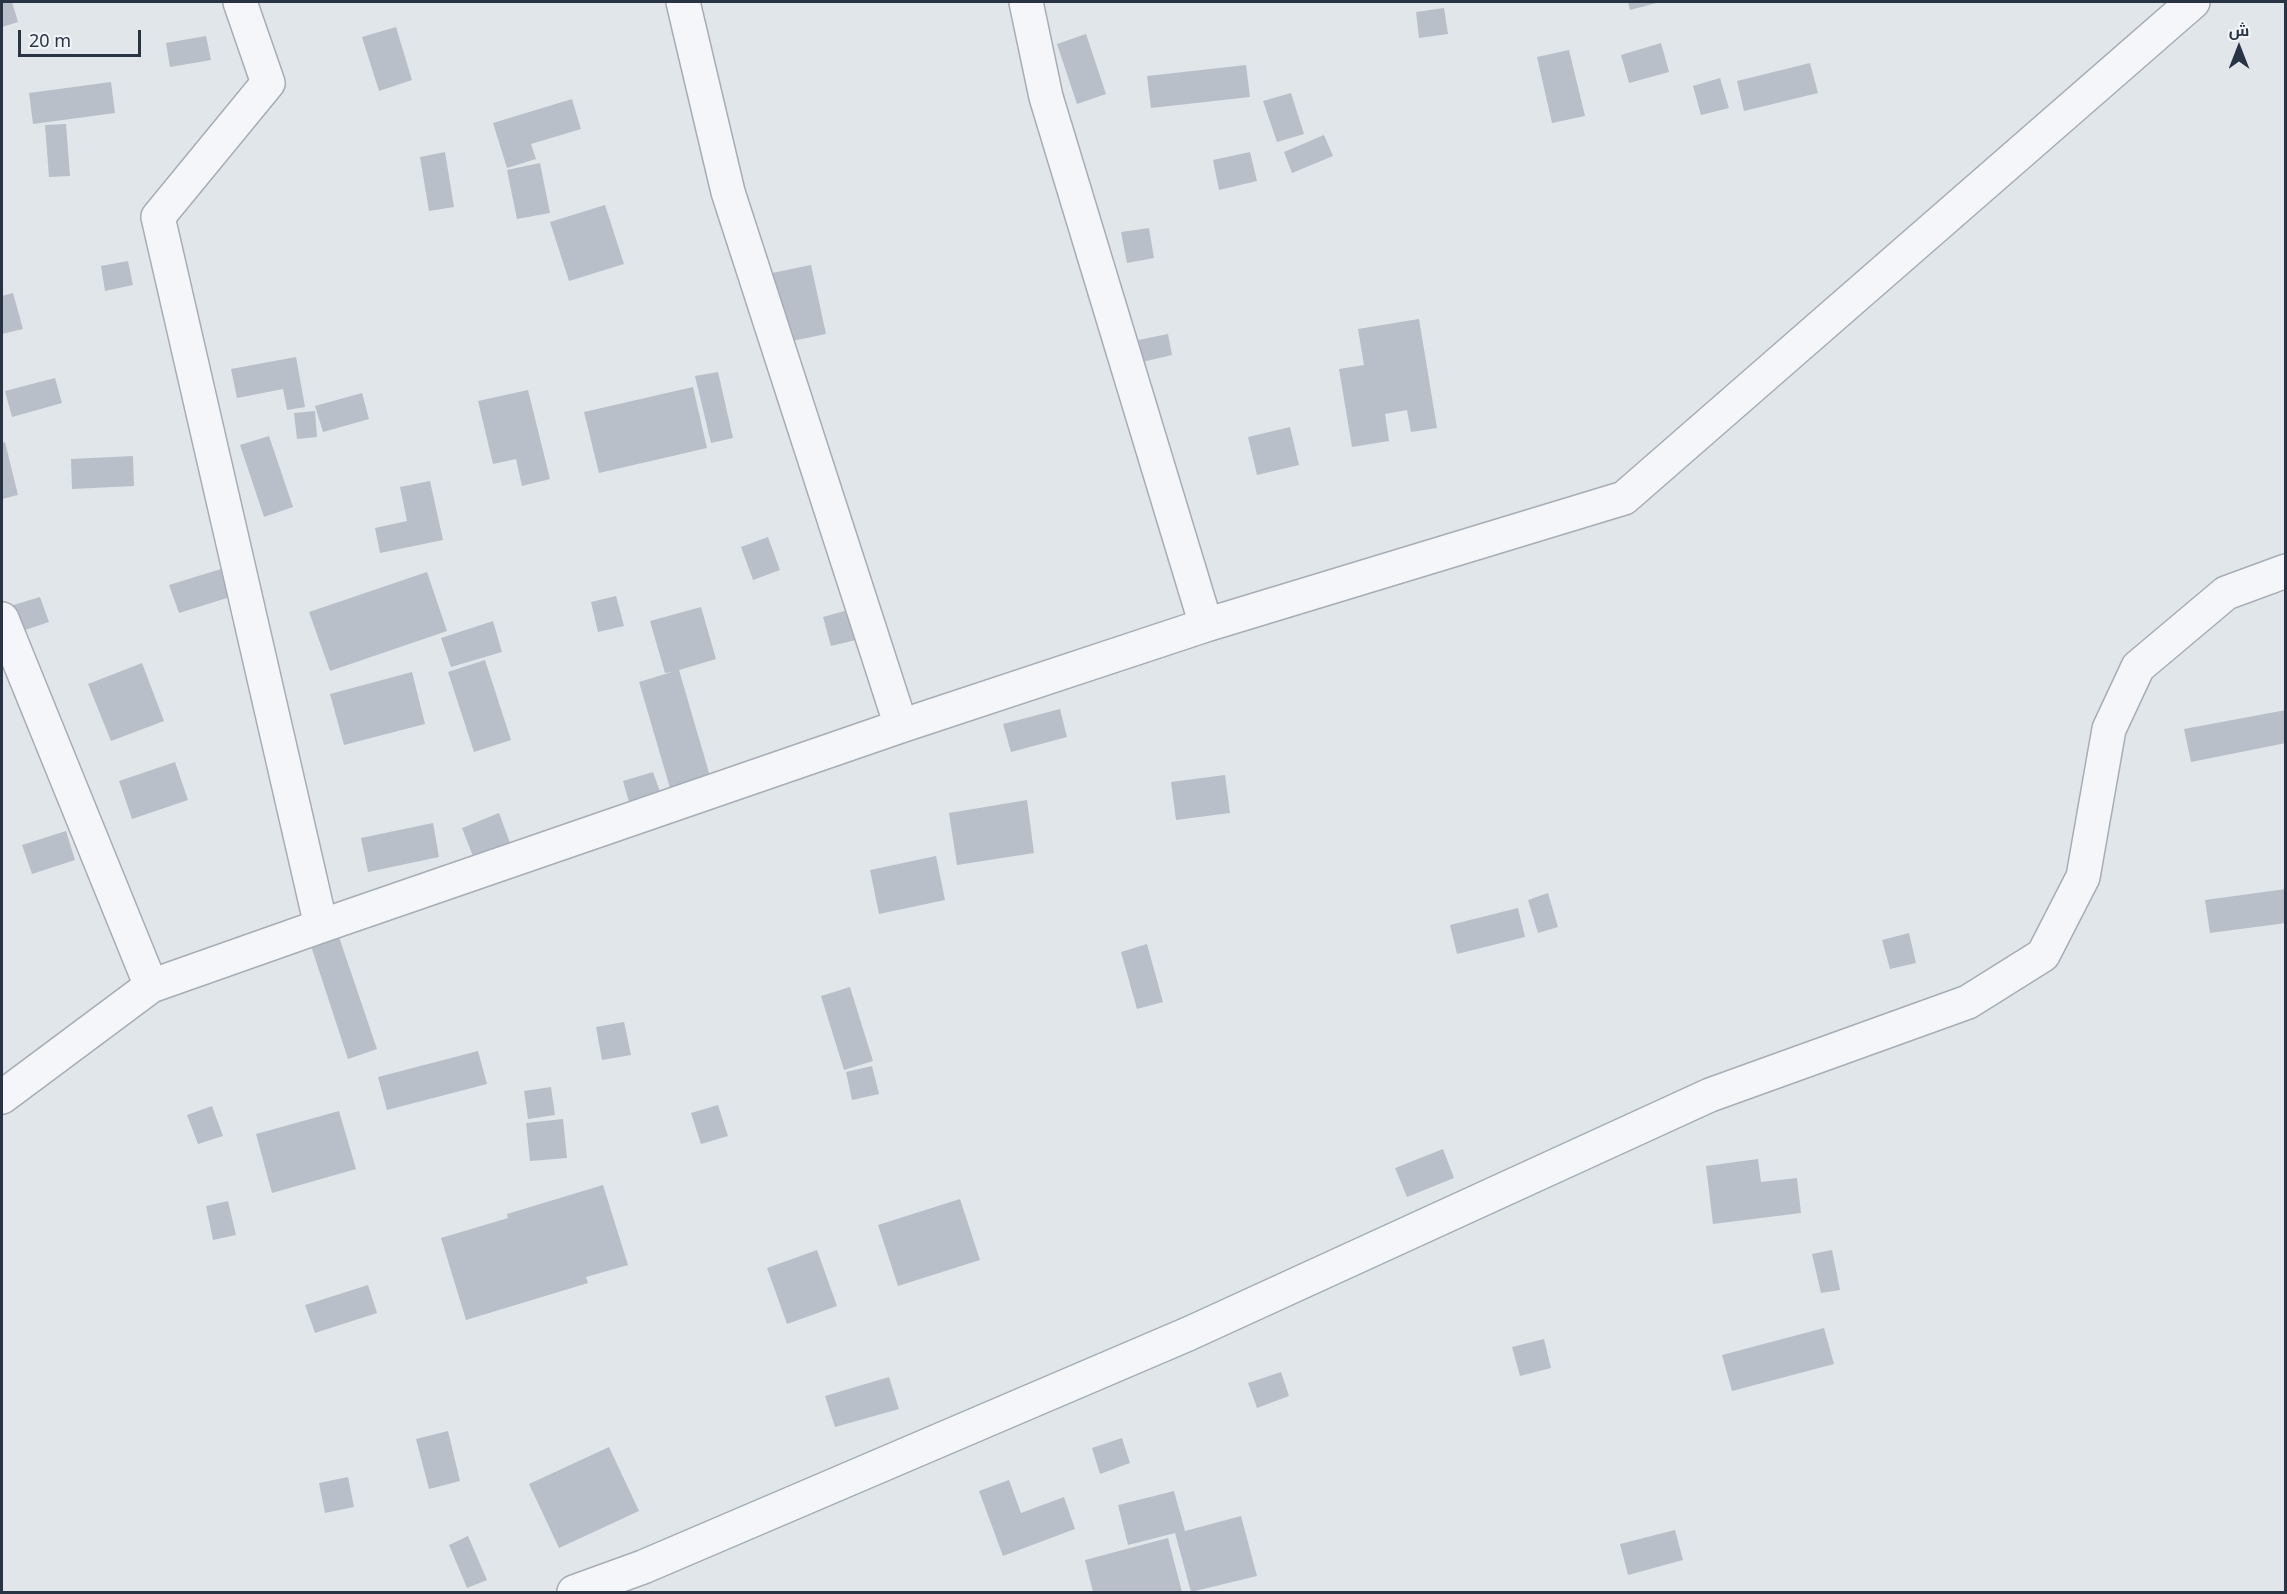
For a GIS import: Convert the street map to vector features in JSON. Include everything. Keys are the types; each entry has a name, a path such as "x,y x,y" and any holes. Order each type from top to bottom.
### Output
{"street":[{"path":"240,2 268,83 158,217 321,926"},
{"path":"683,2 728,192 901,726"},
{"path":"1026,2 1046,97 1206,625"},
{"path":"2,1097 151,986 901,726 1206,625 1624,498 2193,2"},
{"path":"574,1593 643,1567 1188,1334 1710,1095 1968,1002 2043,955 2083,877 2109,729 2138,667 2226,593 2286,571"},
{"path":"2,618 151,986"}],"building":[{"path":"2,2 12,2 18,22 2,27"},
{"path":"1628,2 1660,2 1630,10"},
{"path":"1444,8 1448,34 1419,38 1416,12"},
{"path":"396,27 412,80 379,91 362,37"},
{"path":"1086,34 1106,94 1077,104 1057,44"},
{"path":"206,36 211,60 170,67 166,43"},
{"path":"1661,43 1669,72 1629,83 1621,55"},
{"path":"1569,50 1585,116 1552,123 1537,57"},
{"path":"1810,63 1818,93 1744,111 1737,81"},
{"path":"1246,65 1250,97 1151,108 1147,76"},
{"path":"1720,78 1729,108 1701,115 1693,86"},
{"path":"111,82 115,113 33,124 29,93"},
{"path":"1291,93 1304,134 1277,142 1263,101"},
{"path":"572,99 581,129 531,144 536,159 507,168 493,123"},
{"path":"66,124 70,176 49,177 45,125"},
{"path":"1324,135 1333,156 1292,173 1284,152"},
{"path":"445,152 454,207 429,211 420,157"},
{"path":"1250,152 1257,181 1219,190 1213,160"},
{"path":"540,163 550,213 517,219 507,170"},
{"path":"605,205 624,264 569,281 550,222"},
{"path":"1149,228 1154,258 1127,263 1121,232"},
{"path":"128,261 133,285 105,291 101,266"},
{"path":"811,265 826,334 782,343 767,274"},
{"path":"13,293 23,329 2,334 2,296"},
{"path":"1419,319 1437,428 1411,432 1407,410 1385,414 1389,441 1352,447 1339,369 1364,365 1358,329"},
{"path":"1168,334 1172,355 1138,363 1133,341"},
{"path":"296,357 305,407 287,410 283,389 237,398 231,369"},
{"path":"718,372 733,438 711,443 695,376"},
{"path":"55,378 62,403 12,417 5,391"},
{"path":"693,387 707,448 599,473 584,412"},
{"path":"528,390 550,479 522,486 516,459 493,464 478,401"},
{"path":"362,393 369,419 323,432 315,406"},
{"path":"315,411 317,437 297,439 294,413"},
{"path":"1290,427 1299,465 1257,475 1248,437"},
{"path":"269,436 293,507 264,517 240,445"},
{"path":"5,442 18,495 2,499 2,443"},
{"path":"133,456 134,486 72,489 71,459"},
{"path":"430,481 443,540 380,553 375,528 407,521 400,487"},
{"path":"768,537 780,570 753,580 741,547"},
{"path":"221,569 230,597 179,613 169,585"},
{"path":"427,572 447,631 330,671 309,612"},
{"path":"616,596 624,626 598,632 591,602"},
{"path":"40,597 49,622 19,632 10,606"},
{"path":"701,607 716,659 679,670 712,783 672,795 639,682 672,672 665,673 650,621"},
{"path":"848,610 856,640 831,646 823,617"},
{"path":"493,621 502,652 451,667 441,638"},
{"path":"485,660 511,740 474,752 448,672"},
{"path":"142,663 164,721 111,741 88,684"},
{"path":"412,672 425,724 344,745 330,694"},
{"path":"1060,709 1067,737 1011,752 1003,724"},
{"path":"2286,710 2286,743 2191,762 2184,729"},
{"path":"175,762 188,800 132,819 119,781"},
{"path":"653,772 660,792 629,802 623,781"},
{"path":"1225,775 1230,813 1176,820 1171,782"},
{"path":"1027,800 1034,853 957,865 949,813"},
{"path":"499,813 513,851 476,864 462,828"},
{"path":"433,823 439,857 368,872 361,838"},
{"path":"66,831 75,860 32,874 22,845"},
{"path":"936,856 945,900 879,914 870,870"},
{"path":"2286,889 2286,923 2210,933 2205,900"},
{"path":"1548,893 1558,927 1538,933 1528,900"},
{"path":"1518,908 1525,937 1457,954 1450,925"},
{"path":"1909,933 1916,963 1890,969 1882,940"},
{"path":"339,937 377,1049 348,1059 311,946"},
{"path":"1147,944 1163,1002 1137,1009 1121,952"},
{"path":"850,987 873,1061 844,1070 821,996"},
{"path":"624,1022 631,1055 602,1060 596,1027"},
{"path":"478,1051 487,1084 387,1110 378,1077"},
{"path":"872,1066 879,1094 852,1100 846,1072"},
{"path":"551,1087 555,1115 528,1119 524,1091"},
{"path":"718,1105 728,1136 701,1144 691,1113"},
{"path":"212,1106 223,1136 198,1144 187,1115"},
{"path":"339,1111 356,1169 272,1193 256,1134"},
{"path":"563,1119 567,1158 530,1161 526,1123"},
{"path":"1443,1149 1454,1178 1407,1197 1395,1168"},
{"path":"1758,1159 1761,1182 1797,1178 1801,1213 1713,1224 1706,1166"},
{"path":"603,1185 628,1265 586,1277 588,1283 466,1320 441,1238 508,1218 507,1214"},
{"path":"960,1199 980,1260 898,1286 878,1225"},
{"path":"228,1201 236,1235 213,1240 206,1206"},
{"path":"817,1250 837,1306 787,1324 767,1268"},
{"path":"1832,1250 1840,1290 1821,1293 1812,1254"},
{"path":"368,1285 377,1313 315,1333 305,1305"},
{"path":"1824,1328 1834,1364 1732,1391 1722,1355"},
{"path":"1544,1339 1551,1368 1520,1376 1512,1347"},
{"path":"1281,1372 1289,1396 1257,1408 1248,1383"},
{"path":"889,1377 899,1409 835,1427 825,1396"},
{"path":"448,1431 460,1481 429,1489 416,1439"},
{"path":"1122,1438 1130,1463 1100,1474 1092,1448"},
{"path":"609,1447 639,1511 559,1548 529,1484"},
{"path":"348,1477 354,1507 325,1513 319,1483"},
{"path":"1009,1480 1021,1513 1064,1497 1075,1529 1003,1556 979,1491"},
{"path":"1174,1491 1185,1531 1241,1516 1257,1576 1191,1592 1175,1533 1128,1545 1118,1505"},
{"path":"1675,1530 1683,1560 1628,1575 1620,1544"},
{"path":"468,1536 487,1580 467,1588 449,1545"},
{"path":"1168,1538 1182,1592 1093,1592 1085,1560"}]}
